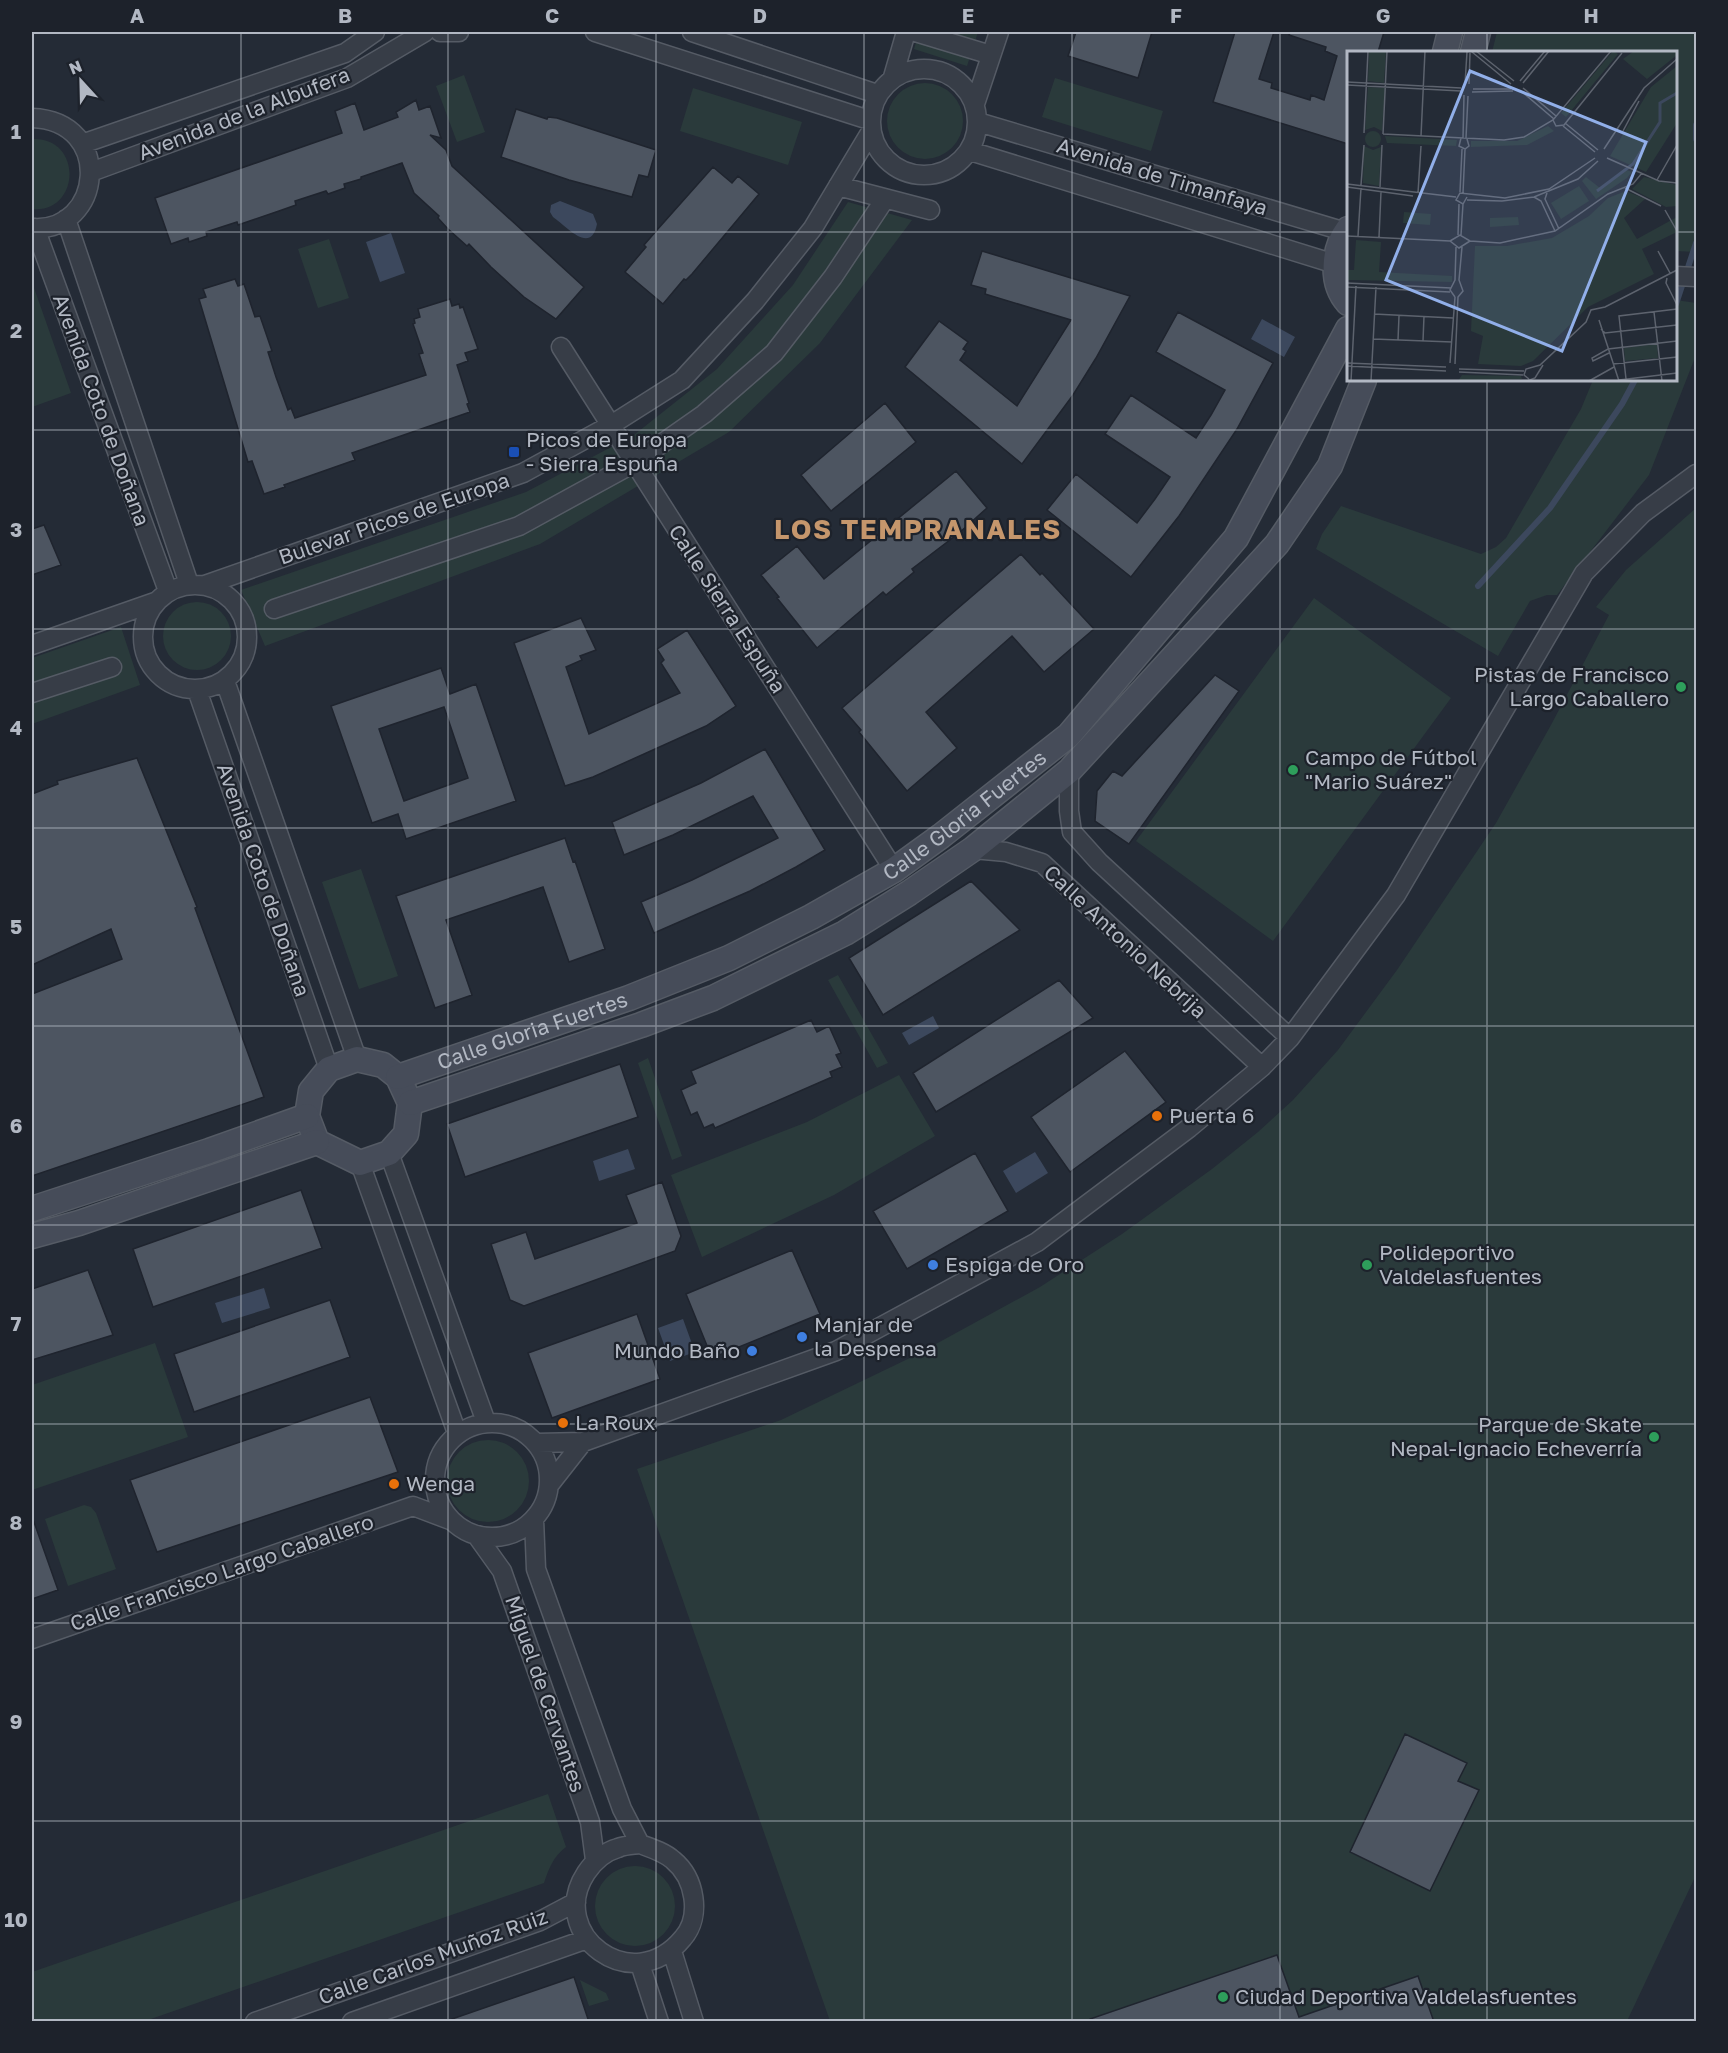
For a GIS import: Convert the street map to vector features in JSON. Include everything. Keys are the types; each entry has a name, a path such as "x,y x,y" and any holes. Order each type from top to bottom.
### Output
{"main road":[{"path":"1445,51 1450,32"},
{"path":"1473,51 1479,32"},
{"path":"1347,230 1338,247 1335,264 1337,282 1347,301"},
{"name":"Calle Gloria Fuertes","path":"398,1077 629,998 729,958 811,917 894,870 1069,735 1236,538 1347,331"},
{"name":"Calle Gloria Fuertes","path":"410,1103 712,998 845,933 973,849 1070,771 1277,544 1330,466 1364,381"},
{"path":"32,1236 79,1224 317,1142 360,1162 389,1153 406,1134 410,1103 398,1077 383,1065 357,1059 329,1069 311,1091 307,1116 317,1142"},
{"path":"32,1209 307,1116"}],"street":[{"name":"Avenida de la Albufera","path":"82,144 345,53 375,32"},
{"name":"Avenida de la Albufera","path":"91,172 347,78 425,32"},
{"path":"440,32 459,32"},
{"path":"595,32 869,126"},
{"path":"692,32 876,94"},
{"path":"892,77 929,67 958,79 975,104 978,122 976,137 970,151 950,170 914,176 886,162 869,126 871,106 876,94 892,77 906,32"},
{"path":"915,32 991,55"},
{"path":"975,104 999,32"},
{"path":"32,118 47,119 73,132 88,157 91,172 88,190 79,206 66,219 51,226 33,228"},
{"name":"Avenida de Timanfaya","path":"978,122 1347,230"},
{"name":"Bulevar Picos de Europa","path":"197,584 524,473 610,425 682,380 755,301 813,228 869,126"},
{"name":"Avenida de Timanfaya","path":"970,151 1335,264"},
{"path":"838,186 930,210"},
{"path":"274,609 519,526 633,463 704,414 774,353 833,277 885,199"},
{"name":"Avenida Coto de Doñana","path":"66,219 197,584"},
{"name":"Avenida Coto de Doñana","path":"33,228 162,596"},
{"path":"1677,276 1696,277"},
{"name":"Calle Sierra Espuña","path":"561,347 894,870"},
{"path":"537,1443 583,1442 836,1351 1037,1242 1189,1128 1262,1067 1290,1038 1396,895 1584,573 1643,513 1696,474"},
{"path":"32,645 162,596 197,584 234,600 249,636 238,668 225,681 197,690 180,688 156,674 144,653 143,627 162,596"},
{"path":"32,693 112,667"},
{"name":"Avenida Coto de Doñana","path":"225,681 357,1059"},
{"name":"Avenida Coto de Doñana","path":"197,690 329,1069"},
{"name":"Calle Antonio Nebrija","path":"1070,771 1069,811 1072,832 1099,862 1290,1038"},
{"name":"Calle Antonio Nebrija","path":"973,849 1006,852 1042,863 1262,1067"},
{"path":"389,1153 486,1422"},
{"path":"360,1162 457,1433"},
{"path":"450,1520 413,1506 435,1470 444,1448 457,1433 471,1426 486,1422 511,1425 537,1443 548,1464 550,1484"},
{"path":"435,1470 436,1497 450,1520 462,1530 477,1536 507,1536 534,1519 544,1503 550,1484 583,1442"},
{"name":"Calle Francisco Largo Caballero","path":"32,1639 413,1506"},
{"name":"Miguel de Cervantes","path":"534,1519 536,1569 622,1809 640,1844"},
{"name":"Miguel de Cervantes","path":"477,1536 502,1571 590,1822 595,1860"},
{"path":"640,1844 674,1860 690,1884 694,1904 691,1924 686,1936 672,1951 660,1958 640,1964 620,1962 602,1954 587,1939 579,1922 576,1902 579,1887 595,1860 617,1848 640,1844"},
{"name":"Calle Carlos Muñoz Ruiz","path":"255,2022 540,1921 576,1902"},
{"name":"Calle Carlos Muñoz Ruiz","path":"352,2022 373,2018 587,1939"},
{"path":"672,1951 694,2022"},
{"path":"640,1964 659,2022"}],"shaded area":[{"path":"919,32 978,32 967,66 914,49"},
{"path":"1497,32 1696,32 1696,252 1677,251 1677,51 1492,51"},
{"path":"464,75 485,132 457,142 436,86"},
{"path":"1055,78 1163,111 1151,151 1042,117"},
{"path":"925,83 939,86 952,94 960,107 963,121 960,135 952,148 939,156 925,159 911,156 898,148 890,135 887,121 890,107 898,94 911,86"},
{"path":"693,88 802,122 788,165 680,131"},
{"path":"32,139 49,142 61,150 68,162 70,175 67,189 60,200 48,207 32,209"},
{"path":"848,202 912,220 820,343 729,432 540,544 265,646 241,590 526,492 634,435 717,369 793,285"},
{"path":"329,239 349,298 318,308 298,249"},
{"path":"32,286 71,393 32,407"},
{"path":"1677,300 1696,303 1696,355 1649,475 1557,595 1547,595 1530,601 1498,656 1316,549 1322,534 1341,506 1481,554 1496,547 1506,538 1581,409 1593,381 1677,381"},
{"name":"Polideportivo Valdelasfuentes","path":"1696,508 1696,1875 1627,2021 830,2021 637,1469 781,1420 914,1356 1040,1287 1122,1234 1212,1169 1258,1132 1293,1100 1338,1050 1397,970 1496,823 1609,615 1596,607 1626,570"},
{"name":"Campo de Fútbol \"Mario Suárez\"","path":"1314,598 1451,698 1273,941 1136,841"},
{"path":"190,602 204,602 216,607 226,617 231,636 226,655 216,665 204,670 190,670 178,665 168,655 163,643 163,629 168,617 178,607"},
{"path":"121,627 140,685 32,724 32,658"},
{"path":"361,869 398,976 359,989 322,882"},
{"path":"838,975 888,1063 877,1068 828,980"},
{"path":"648,1058 682,1156 672,1160 638,1063"},
{"path":"899,1075 935,1136 834,1195 702,1257 671,1175 807,1122"},
{"path":"155,1343 188,1437 32,1490 32,1385"},
{"path":"488,1440 504,1443 517,1452 526,1465 529,1481 526,1497 517,1510 504,1519 488,1522 472,1519 459,1510 450,1497 447,1481 450,1465 459,1452 472,1443"},
{"path":"84,1505 91,1507 96,1513 116,1569 68,1586 45,1519"},
{"path":"548,1794 566,1847 552,1863 544,1883 145,2021 32,2021 32,1972"},
{"path":"635,1866 650,1869 663,1878 672,1891 675,1906 672,1921 663,1934 650,1943 635,1946 620,1943 607,1934 598,1921 595,1906 598,1891 607,1878 620,1869"},
{"path":"580,1980 606,1993 609,2000 589,2006"}],"water":[{"path":"560,201 593,214 597,224 594,233 589,238 577,236 553,217 550,212 551,205"},
{"path":"391,233 405,273 380,282 366,242"},
{"path":"1262,319 1295,337 1284,357 1251,339"},
{"path":"933,1016 939,1028 909,1045 902,1033"},
{"path":"628,1149 635,1169 599,1181 593,1161"},
{"path":"1035,1152 1048,1173 1016,1193 1003,1171"},
{"path":"264,1288 270,1308 222,1323 215,1303"},
{"path":"683,1319 695,1352 670,1361 658,1328"}],"building":[{"path":"1076,32 1152,32 1138,78 1068,56"},
{"path":"1235,32 1274,32 1259,79 1272,83 1271,88 1310,100 1311,95 1324,100 1337,56 1325,51 1326,47 1289,35 1290,32 1384,32 1378,51 1347,51 1347,144 1213,102"},
{"path":"416,100 419,110 430,106 441,138 430,135 446,150 452,166 584,287 556,319 524,297 469,244 467,246 448,229 438,218 439,216 414,193 402,163 344,184 345,188 328,194 326,191 295,201 296,205 238,225 237,222 206,232 207,236 189,242 188,238 171,244 155,198 342,133 335,111 355,103 364,130 398,117 396,112"},
{"path":"516,109 547,119 548,117 557,118 656,150 648,177 639,175 632,197 569,180 501,157"},
{"path":"713,167 732,183 738,176 759,194 692,274 686,280 684,279 663,304 625,272 646,247 644,245"},
{"path":"982,251 1130,296 1073,395 1022,464 905,367 939,321 968,342 963,349 966,351 960,360 1017,406 1071,320 985,294 986,289 971,285"},
{"path":"235,279 238,286 244,284 255,317 260,316 272,351 268,352 276,377 288,410 291,408 295,418 426,375 419,354 423,353 413,324 414,319 420,317 418,309 450,299 452,306 459,304 460,308 463,307 478,349 465,353 468,361 457,365 470,412 352,453 355,460 264,494 252,461 248,462 199,299 206,297 203,289"},
{"path":"1178,312 1273,363 1237,429 1179,516 1131,577 1047,510 1076,474 1137,523 1155,499 1170,477 1105,434 1131,395 1196,438 1225,390 1156,352"},
{"path":"885,403 916,442 831,511 801,475"},
{"path":"956,471 987,508 912,569 914,572 886,595 883,592 817,648 761,575 797,546 824,579"},
{"path":"44,525 61,565 32,575 32,529"},
{"path":"1021,554 1094,629 1044,672 1012,636 926,712 957,748 907,791 842,708"},
{"path":"581,618 596,650 580,656 582,660 566,667 589,734 680,693 661,663 664,660 657,649 687,630 736,706 706,726 593,777 565,786 514,643"},
{"path":"441,668 450,694 476,684 516,801 406,839 398,814 372,823 331,706","holes":["444,707 468,778 404,801 379,729"]},
{"path":"1215,675 1239,691 1129,844 1095,821 1097,791 1113,771 1122,776"},
{"path":"765,749 825,850 750,891 654,933 641,902 778,838 753,796 673,835 624,855 612,822 701,783"},
{"path":"137,758 197,907 195,908 264,1097 32,1176 32,994 122,959 111,929 32,965 32,794 58,784 57,781"},
{"path":"565,838 605,949 569,962 543,887 446,920 472,995 435,1008 396,896"},
{"path":"971,881 1020,930 883,1015 849,958"},
{"path":"1059,980 1093,1018 936,1112 913,1073"},
{"path":"811,1020 817,1032 829,1026 841,1053 836,1055 842,1067 830,1072 832,1077 715,1128 713,1124 704,1128 697,1112 691,1115 681,1090 696,1083 691,1071"},
{"path":"1125,1051 1166,1102 1070,1172 1031,1117"},
{"path":"620,1064 638,1117 465,1177 447,1124"},
{"path":"975,1153 1008,1211 907,1269 873,1211"},
{"path":"662,1182 681,1236 675,1251 524,1306 510,1300 491,1244 526,1232 535,1259 637,1223 626,1195"},
{"path":"301,1190 322,1248 153,1307 133,1249"},
{"path":"792,1250 820,1314 712,1358 686,1294"},
{"path":"88,1270 113,1335 32,1360 32,1289"},
{"path":"330,1300 350,1357 194,1412 174,1354"},
{"path":"637,1314 660,1379 552,1418 528,1353"},
{"path":"370,1397 398,1472 157,1552 130,1480"},
{"path":"32,1522 34,1522 58,1590 32,1599"},
{"path":"1405,1734 1467,1763 1458,1781 1479,1790 1430,1891 1350,1852"},
{"name":"Ciudad Deportiva Valdelasfuentes","path":"1277,1955 1299,2017 1418,1976 1434,2022 1090,2022 1090,2019"},
{"path":"574,1977 589,2022 453,2022 452,2019"}],"waterway":[{"path":"1696,125 1696,139"},
{"path":"1677,301 1696,243"},
{"path":"1478,586 1550,508 1622,404 1634,381"}],"place":[{"name":"Picos de Europa - Sierra Espuña","path":"514,452"},
{"name":"Pistas de Francisco Largo Caballero","path":"1681,687"},
{"name":"Campo de Fútbol \"Mario Suárez\"","path":"1293,770"},
{"name":"Puerta 6","path":"1157,1116"},
{"name":"Espiga de Oro","path":"933,1265"},
{"name":"Polideportivo Valdelasfuentes","path":"1367,1265"},
{"name":"Manjar de la Despensa","path":"802,1337"},
{"name":"Mundo Baño","path":"752,1351"},
{"name":"La Roux","path":"563,1423"},
{"name":"Parque de Skate Nepal-Ignacio Echeverría","path":"1654,1437"},
{"name":"Wenga","path":"394,1484"},
{"name":"Ciudad Deportiva Valdelasfuentes","path":"1223,1997"}],"district":[{"name":"LOS TEMPRANALES","path":"918,530"}]}
